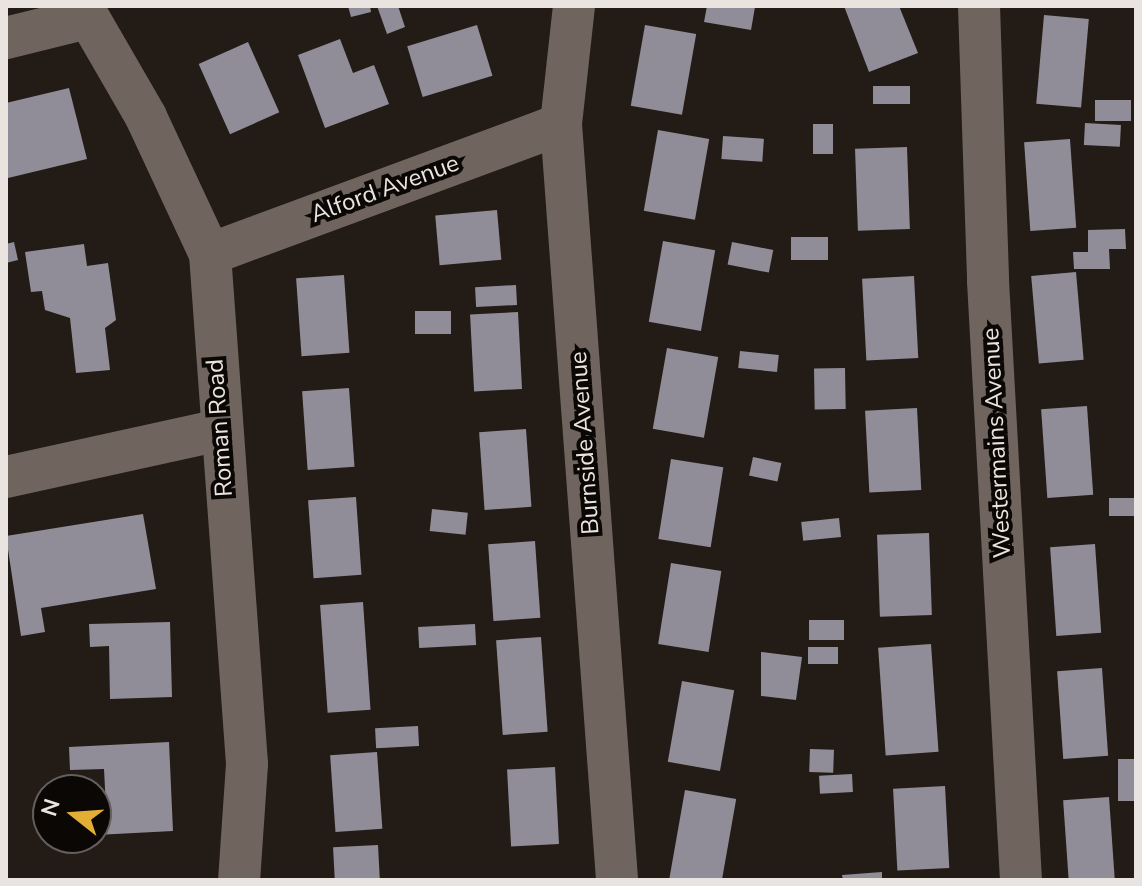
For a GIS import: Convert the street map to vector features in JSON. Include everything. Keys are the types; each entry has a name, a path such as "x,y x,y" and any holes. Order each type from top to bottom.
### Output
{"street":[{"name":"Burnside Avenue","path":"574,6 561,124 617,880"},
{"name":"Westermains Avenue","path":"979,6 988,281 1021,880"},
{"path":"6,38 84,12"},
{"name":"Roman Road","path":"84,12 146,117 210,254 220,430 247,764 239,880"},
{"name":"Alford Avenue","path":"210,254 561,124"},
{"path":"6,477 220,430"}],"building":[{"path":"348,6 370,6 371,12 351,17"},
{"path":"377,6 398,6 405,27 387,34"},
{"path":"707,6 755,7 751,30 704,22"},
{"path":"844,6 899,6 918,53 869,72"},
{"path":"1044,15 1089,19 1081,108 1036,104"},
{"path":"477,25 492,76 423,97 407,46"},
{"path":"645,25 696,34 682,115 631,106"},
{"path":"340,39 353,73 374,65 389,104 325,128 298,55"},
{"path":"248,42 279,112 230,134 199,64"},
{"path":"873,86 910,86 910,104 873,104"},
{"path":"69,88 87,159 8,178 6,103"},
{"path":"1095,100 1131,100 1131,121 1095,121"},
{"path":"1085,123 1121,125 1120,147 1084,145"},
{"path":"813,124 833,124 833,154 813,154"},
{"path":"658,130 709,139 695,220 644,211"},
{"path":"723,136 764,139 762,162 721,159"},
{"path":"1070,139 1076,228 1030,231 1024,142"},
{"path":"907,147 910,229 858,231 855,149"},
{"path":"497,210 501,260 440,265 435,215"},
{"path":"1125,229 1126,249 1109,249 1110,269 1074,269 1073,252 1088,252 1088,230"},
{"path":"791,237 828,237 828,260 791,260"},
{"path":"663,241 715,250 701,331 649,322"},
{"path":"14,242 18,260 6,263 6,244"},
{"path":"732,242 773,250 769,273 728,265"},
{"path":"84,244 87,266 108,263 116,320 105,328 110,370 76,373 70,318 45,310 42,291 31,292 25,252"},
{"path":"1076,272 1084,360 1039,364 1031,276"},
{"path":"344,275 349,353 302,356 296,278"},
{"path":"914,276 918,358 866,361 862,279"},
{"path":"516,285 517,305 476,307 475,287"},
{"path":"415,311 451,311 451,334 415,334"},
{"path":"518,312 522,389 474,391 470,315"},
{"path":"667,348 718,357 704,438 653,429"},
{"path":"740,351 779,355 777,372 738,368"},
{"path":"845,368 846,409 815,410 814,369"},
{"path":"349,388 355,467 308,470 302,391"},
{"path":"1087,406 1093,495 1047,498 1041,409"},
{"path":"917,408 921,490 869,493 865,411"},
{"path":"526,429 531,507 485,510 479,432"},
{"path":"753,457 781,463 777,482 749,476"},
{"path":"671,459 723,467 711,547 658,539"},
{"path":"356,497 361,575 314,578 308,500"},
{"path":"1109,498 1136,498 1136,516 1109,516"},
{"path":"432,509 468,513 466,535 430,531"},
{"path":"143,514 156,589 41,608 45,632 21,636 6,536"},
{"path":"839,518 841,537 803,541 801,522"},
{"path":"929,533 932,615 880,617 877,535"},
{"path":"535,541 540,618 493,621 488,544"},
{"path":"1095,544 1101,633 1056,636 1050,547"},
{"path":"671,563 721,571 709,652 658,644"},
{"path":"363,602 371,710 328,713 320,605"},
{"path":"809,620 844,620 844,640 809,640"},
{"path":"170,622 172,697 110,699 109,646 90,647 89,624"},
{"path":"475,624 476,645 419,648 418,627"},
{"path":"541,637 548,732 503,735 496,640"},
{"path":"931,644 939,752 886,755 878,648"},
{"path":"808,647 838,647 838,664 808,664"},
{"path":"761,652 802,657 796,700 761,696"},
{"path":"1102,668 1108,756 1063,759 1057,671"},
{"path":"682,681 734,690 720,771 668,762"},
{"path":"418,726 419,746 376,748 375,728"},
{"path":"169,742 173,831 112,834 112,774 104,774 104,769 70,770 69,747"},
{"path":"810,749 834,750 833,773 809,772"},
{"path":"377,752 382,829 335,832 330,755"},
{"path":"1118,759 1136,759 1136,801 1118,801"},
{"path":"555,767 559,844 511,846 507,770"},
{"path":"852,774 853,792 820,794 819,776"},
{"path":"945,786 949,868 897,871 893,789"},
{"path":"685,790 736,799 722,880 669,880"},
{"path":"1109,797 1115,880 1069,880 1063,800"},
{"path":"378,845 380,880 335,880 333,847"},
{"path":"882,872 882,880 843,880 842,875"}]}
